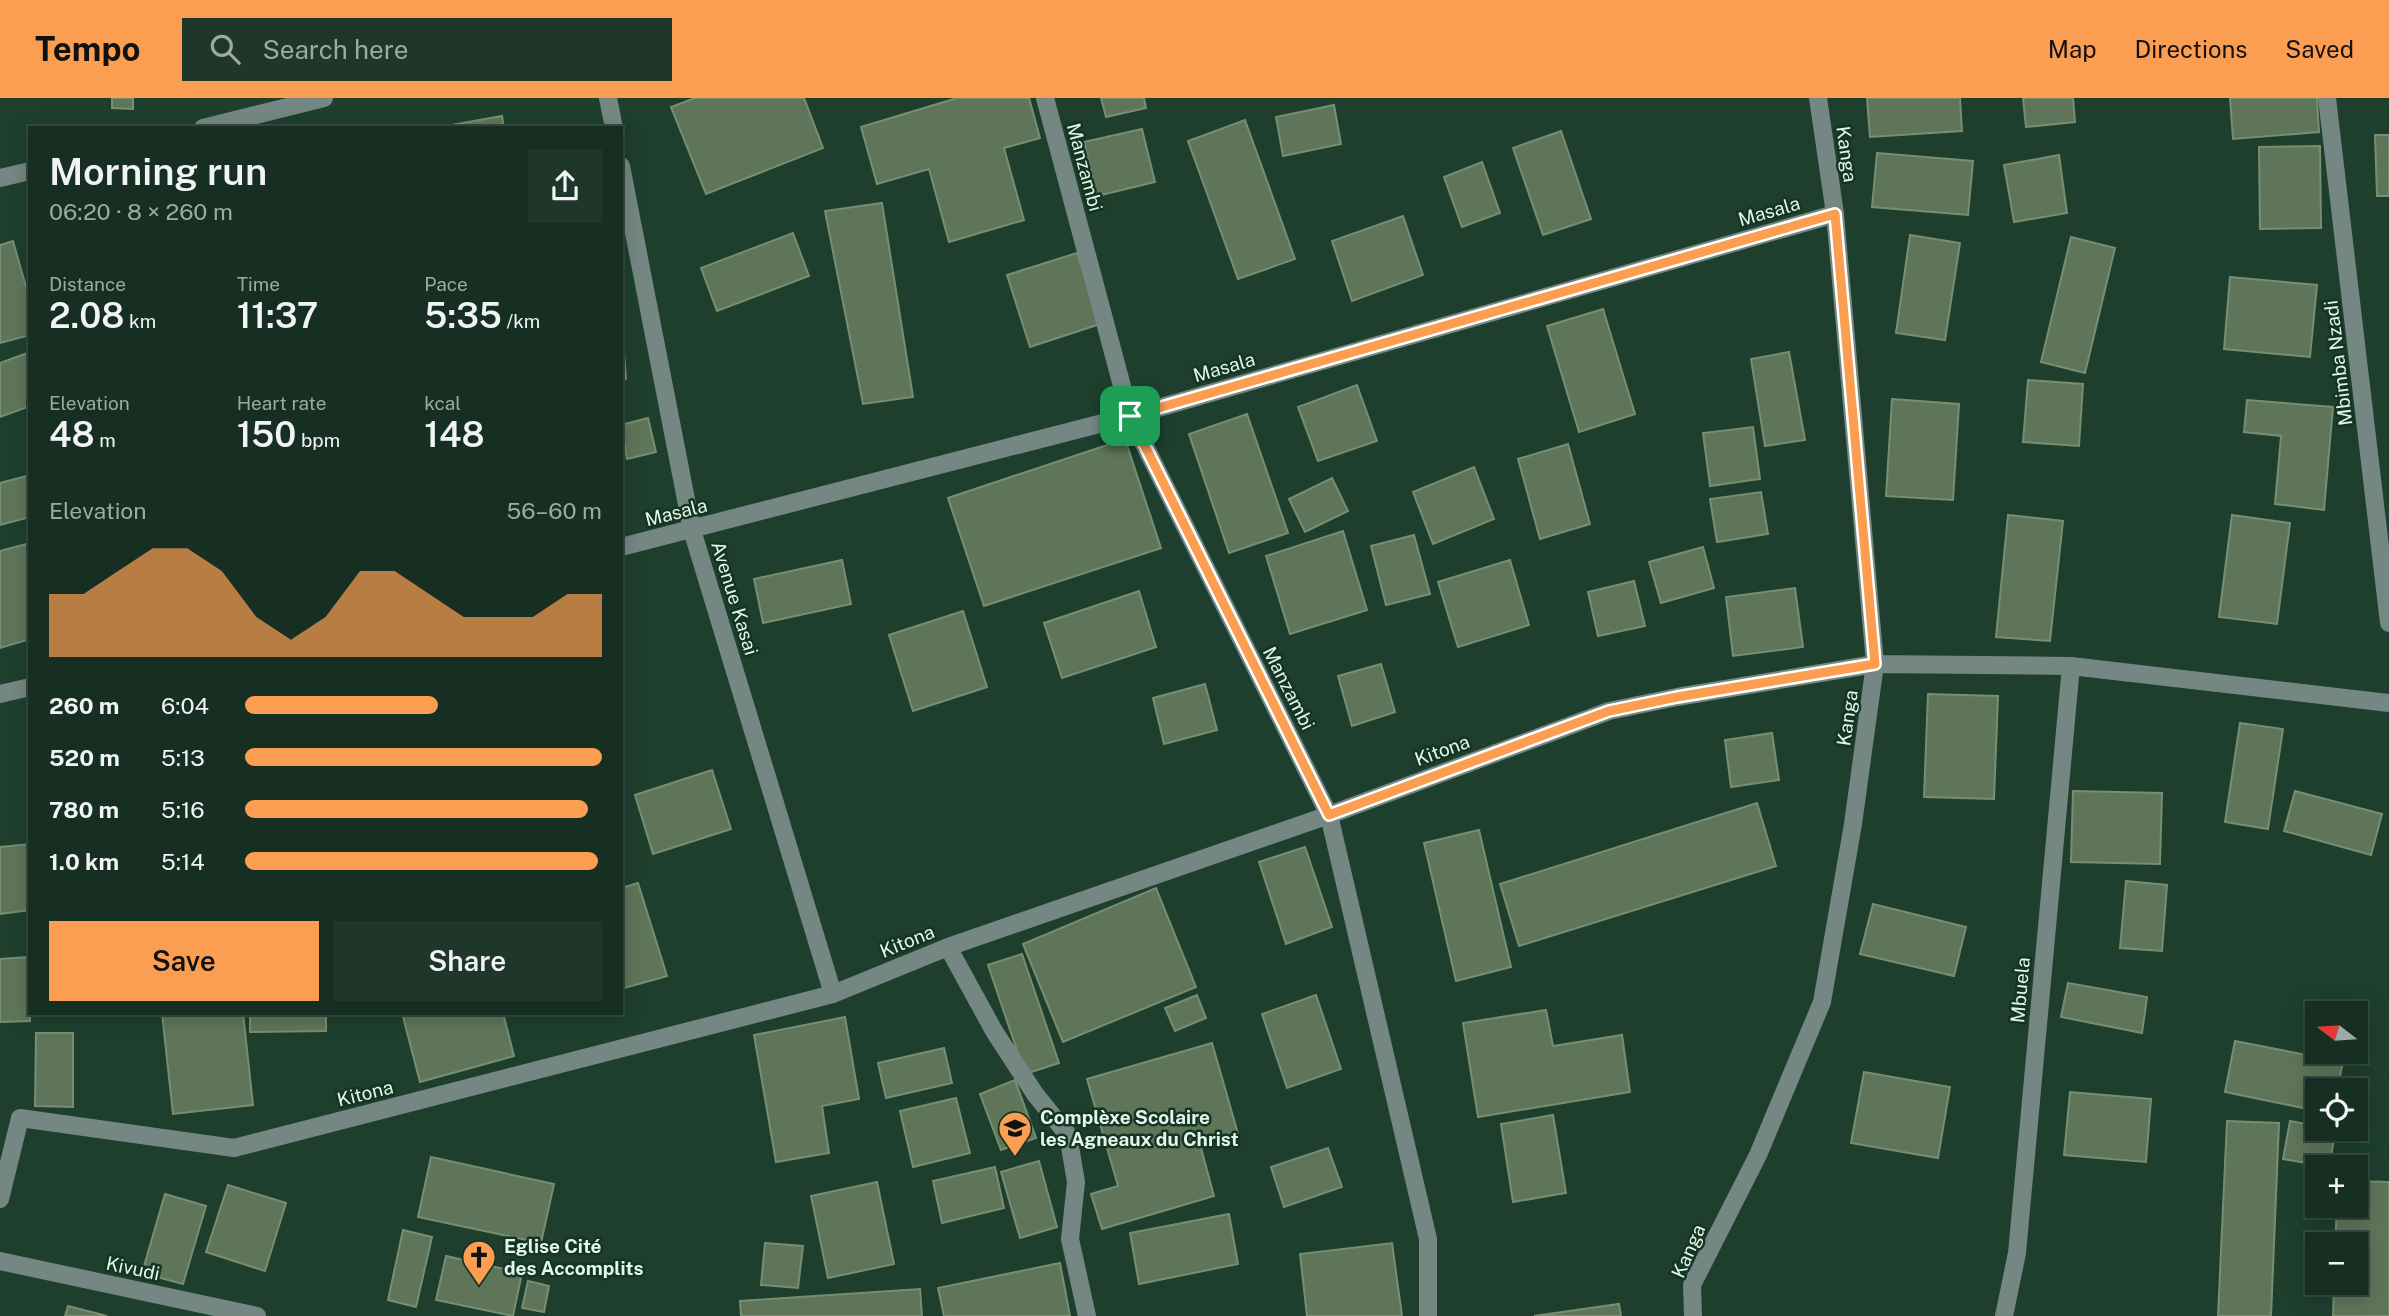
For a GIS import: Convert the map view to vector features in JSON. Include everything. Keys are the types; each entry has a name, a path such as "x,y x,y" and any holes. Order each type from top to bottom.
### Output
{"street":[{"path":"211,126 324,98"},
{"path":"608,98 614,126"},
{"name":"Manzambi","path":"1045,98 1130,416 1329,815 1428,1239 1428,1316"},
{"name":"Kanga","path":"1693,1316 1692,1285 1758,1155 1822,1002 1853,824 1875,664 1835,214 1818,98"},
{"name":"Mbimba Nzadi","path":"2327,98 2389,623"},
{"path":"0,178 28,171"},
{"name":"Avenue Kasai","path":"623,176 692,530 833,994"},
{"name":"Masala","path":"623,547 1130,416 1835,214"},
{"name":"Kitona","path":"0,1199 20,1118 234,1148 833,994 948,947 1329,815 1609,711 1875,664 2071,666 2389,703"},
{"name":"Mbuela","path":"2004,1316 2017,1254 2071,666"},
{"path":"0,694 28,687"},
{"path":"948,947 994,1031 1035,1094 1068,1135 1076,1182 1070,1239 1087,1316"},
{"name":"Kivudi","path":"0,1261 257,1316"}],"building":[{"path":"112,98 133,98 133,109 112,108"},
{"path":"695,98 804,98 823,148 706,194 671,107"},
{"path":"957,98 1029,98 1040,138 1004,148 1024,220 949,242 929,169 877,184 861,127"},
{"path":"1101,98 1144,98 1146,108 1106,117"},
{"path":"1867,98 1960,98 1962,131 1870,137"},
{"path":"2023,98 2073,98 2075,122 2026,127"},
{"path":"2230,98 2317,98 2319,132 2233,139"},
{"path":"1334,105 1341,144 1283,156 1276,117"},
{"path":"502,116 504,126 446,126"},
{"path":"1245,120 1295,259 1238,279 1188,141"},
{"path":"1142,129 1155,182 1097,196 1084,142"},
{"path":"1561,131 1591,219 1543,235 1513,148"},
{"path":"2375,135 2389,135 2389,196 2377,196"},
{"path":"2320,146 2321,228 2260,229 2259,147"},
{"path":"1877,153 1973,161 1968,215 1872,207"},
{"path":"2059,155 2067,213 2014,222 2004,165"},
{"path":"1482,162 1500,213 1462,227 1444,177"},
{"path":"882,203 913,397 863,404 825,211"},
{"path":"1403,216 1423,275 1352,301 1332,241"},
{"path":"793,233 809,276 717,311 701,268"},
{"path":"1910,235 1960,243 1945,340 1896,333"},
{"path":"2071,237 2115,248 2085,373 2041,362"},
{"path":"13,241 28,294 28,336 0,343 0,245"},
{"path":"1077,253 1100,324 1030,347 1007,275"},
{"path":"2230,277 2317,285 2310,357 2224,349"},
{"path":"1603,309 1635,414 1579,432 1547,326"},
{"path":"623,339 626,379 623,380"},
{"path":"1789,352 1805,440 1765,446 1751,359"},
{"path":"28,353 28,407 0,417 0,363"},
{"path":"2028,380 2083,384 2079,446 2023,442"},
{"path":"1357,385 1377,441 1318,461 1298,407"},
{"path":"1892,399 1959,404 1953,500 1886,496"},
{"path":"2247,400 2333,407 2324,510 2275,504 2281,436 2244,432"},
{"path":"1247,414 1288,533 1229,553 1189,434"},
{"path":"648,418 656,452 627,459 623,424"},
{"path":"1753,427 1760,479 1710,486 1703,433"},
{"path":"1125,439 1161,548 984,606 948,498"},
{"path":"1568,444 1590,524 1540,539 1518,459"},
{"path":"1474,467 1494,519 1433,544 1413,492"},
{"path":"28,476 28,518 0,525 0,483"},
{"path":"1332,478 1348,511 1305,532 1289,499"},
{"path":"1761,492 1768,534 1717,542 1710,499"},
{"path":"2008,515 2063,521 2050,641 1996,637"},
{"path":"2232,515 2290,523 2277,624 2219,617"},
{"path":"1343,531 1367,610 1290,634 1266,556"},
{"path":"1414,535 1430,594 1386,605 1371,546"},
{"path":"28,544 28,640 0,648 0,551"},
{"path":"1703,547 1714,588 1661,603 1649,562"},
{"path":"842,560 851,604 763,623 754,579"},
{"path":"1510,560 1529,625 1458,647 1438,582"},
{"path":"1634,581 1645,626 1598,636 1588,592"},
{"path":"1795,588 1803,647 1733,656 1726,597"},
{"path":"1139,591 1156,647 1062,678 1044,623"},
{"path":"963,611 987,687 913,711 889,635"},
{"path":"1381,664 1395,712 1352,726 1338,676"},
{"path":"1205,684 1217,730 1164,744 1153,698"},
{"path":"1928,694 1998,696 1994,799 1924,797"},
{"path":"2240,723 2283,729 2268,829 2225,822"},
{"path":"1772,733 1779,780 1731,787 1725,740"},
{"path":"712,770 731,829 653,854 635,795"},
{"path":"2073,791 2162,793 2160,864 2071,862"},
{"path":"2295,791 2382,814 2371,855 2284,831"},
{"path":"1757,803 1776,866 1519,946 1500,884"},
{"path":"1479,830 1511,967 1456,981 1424,843"},
{"path":"28,844 28,910 0,914 0,847"},
{"path":"1305,847 1332,927 1286,944 1259,862"},
{"path":"2126,881 2167,885 2162,951 2120,948"},
{"path":"638,883 667,976 623,988 623,887"},
{"path":"1156,888 1196,987 1063,1042 1023,944"},
{"path":"1873,904 1966,927 1954,976 1860,954"},
{"path":"1022,954 1059,1063 1025,1074 988,965"},
{"path":"27,957 30,1021 0,1022 0,959"},
{"path":"2068,983 2147,997 2142,1033 2061,1017"},
{"path":"1197,995 1206,1018 1175,1031 1165,1008"},
{"path":"1316,995 1341,1069 1287,1088 1262,1014"},
{"path":"1546,1010 1553,1046 1622,1035 1630,1092 1478,1117 1463,1023"},
{"path":"162,1015 243,1015 253,1105 173,1114"},
{"path":"250,1015 326,1015 326,1031 250,1032"},
{"path":"403,1015 504,1015 514,1056 420,1082"},
{"path":"845,1017 859,1099 822,1106 829,1153 776,1162 754,1035"},
{"path":"36,1033 73,1033 73,1107 35,1106"},
{"path":"2235,1041 2305,1055 2305,1064 2343,1064 2340,1078 2305,1078 2305,1109 2225,1092"},
{"path":"1212,1043 1239,1137 1201,1148 1214,1196 1102,1229 1091,1194 1118,1186 1087,1079"},
{"path":"944,1048 952,1083 886,1098 878,1063"},
{"path":"1864,1072 1950,1087 1938,1158 1851,1143"},
{"path":"1015,1080 1036,1138 1001,1150 980,1094"},
{"path":"2070,1092 2151,1099 2146,1162 2064,1155"},
{"path":"956,1098 970,1153 913,1167 900,1111"},
{"path":"1553,1115 1566,1193 1513,1202 1501,1124"},
{"path":"2227,1121 2279,1123 2271,1316 2218,1316"},
{"path":"2290,1121 2305,1124 2305,1141 2334,1141 2331,1155 2305,1155 2305,1163 2283,1159"},
{"path":"1328,1148 1342,1187 1284,1207 1271,1167"},
{"path":"431,1157 554,1184 541,1243 418,1217"},
{"path":"1039,1161 1057,1227 1020,1238 1001,1172"},
{"path":"995,1167 1004,1208 942,1223 933,1181"},
{"path":"2368,1181 2389,1182 2389,1316 2333,1316 2334,1295 2368,1295 2368,1232 2336,1232 2336,1218 2368,1218"},
{"path":"877,1182 894,1264 828,1278 811,1196"},
{"path":"228,1185 286,1203 265,1271 206,1252"},
{"path":"165,1194 206,1206 183,1284 142,1273"},
{"path":"1229,1214 1238,1264 1139,1284 1130,1233"},
{"path":"403,1230 432,1237 416,1307 388,1300"},
{"path":"765,1243 803,1246 798,1288 761,1285"},
{"path":"1392,1243 1402,1316 1307,1316 1300,1254"},
{"name":"Eglise Cité des Accomplits","path":"446,1256 522,1273 513,1316 436,1300"},
{"path":"1060,1263 1070,1316 944,1316 938,1288"},
{"path":"528,1281 549,1286 544,1312 522,1308"},
{"path":"920,1289 922,1316 741,1316 740,1301"},
{"path":"1619,1304 1621,1316 1534,1316"},
{"path":"68,1306 107,1316 65,1316"}],"place":[{"name":"Complèxe Scolaire les Agneaux du Christ","path":"1015,1158"},
{"name":"Eglise Cité des Accomplits","path":"479,1287"}],"route":[{"path":"1835,214 1875,664 1609,711 1329,815 1130,416 1835,214"}]}
